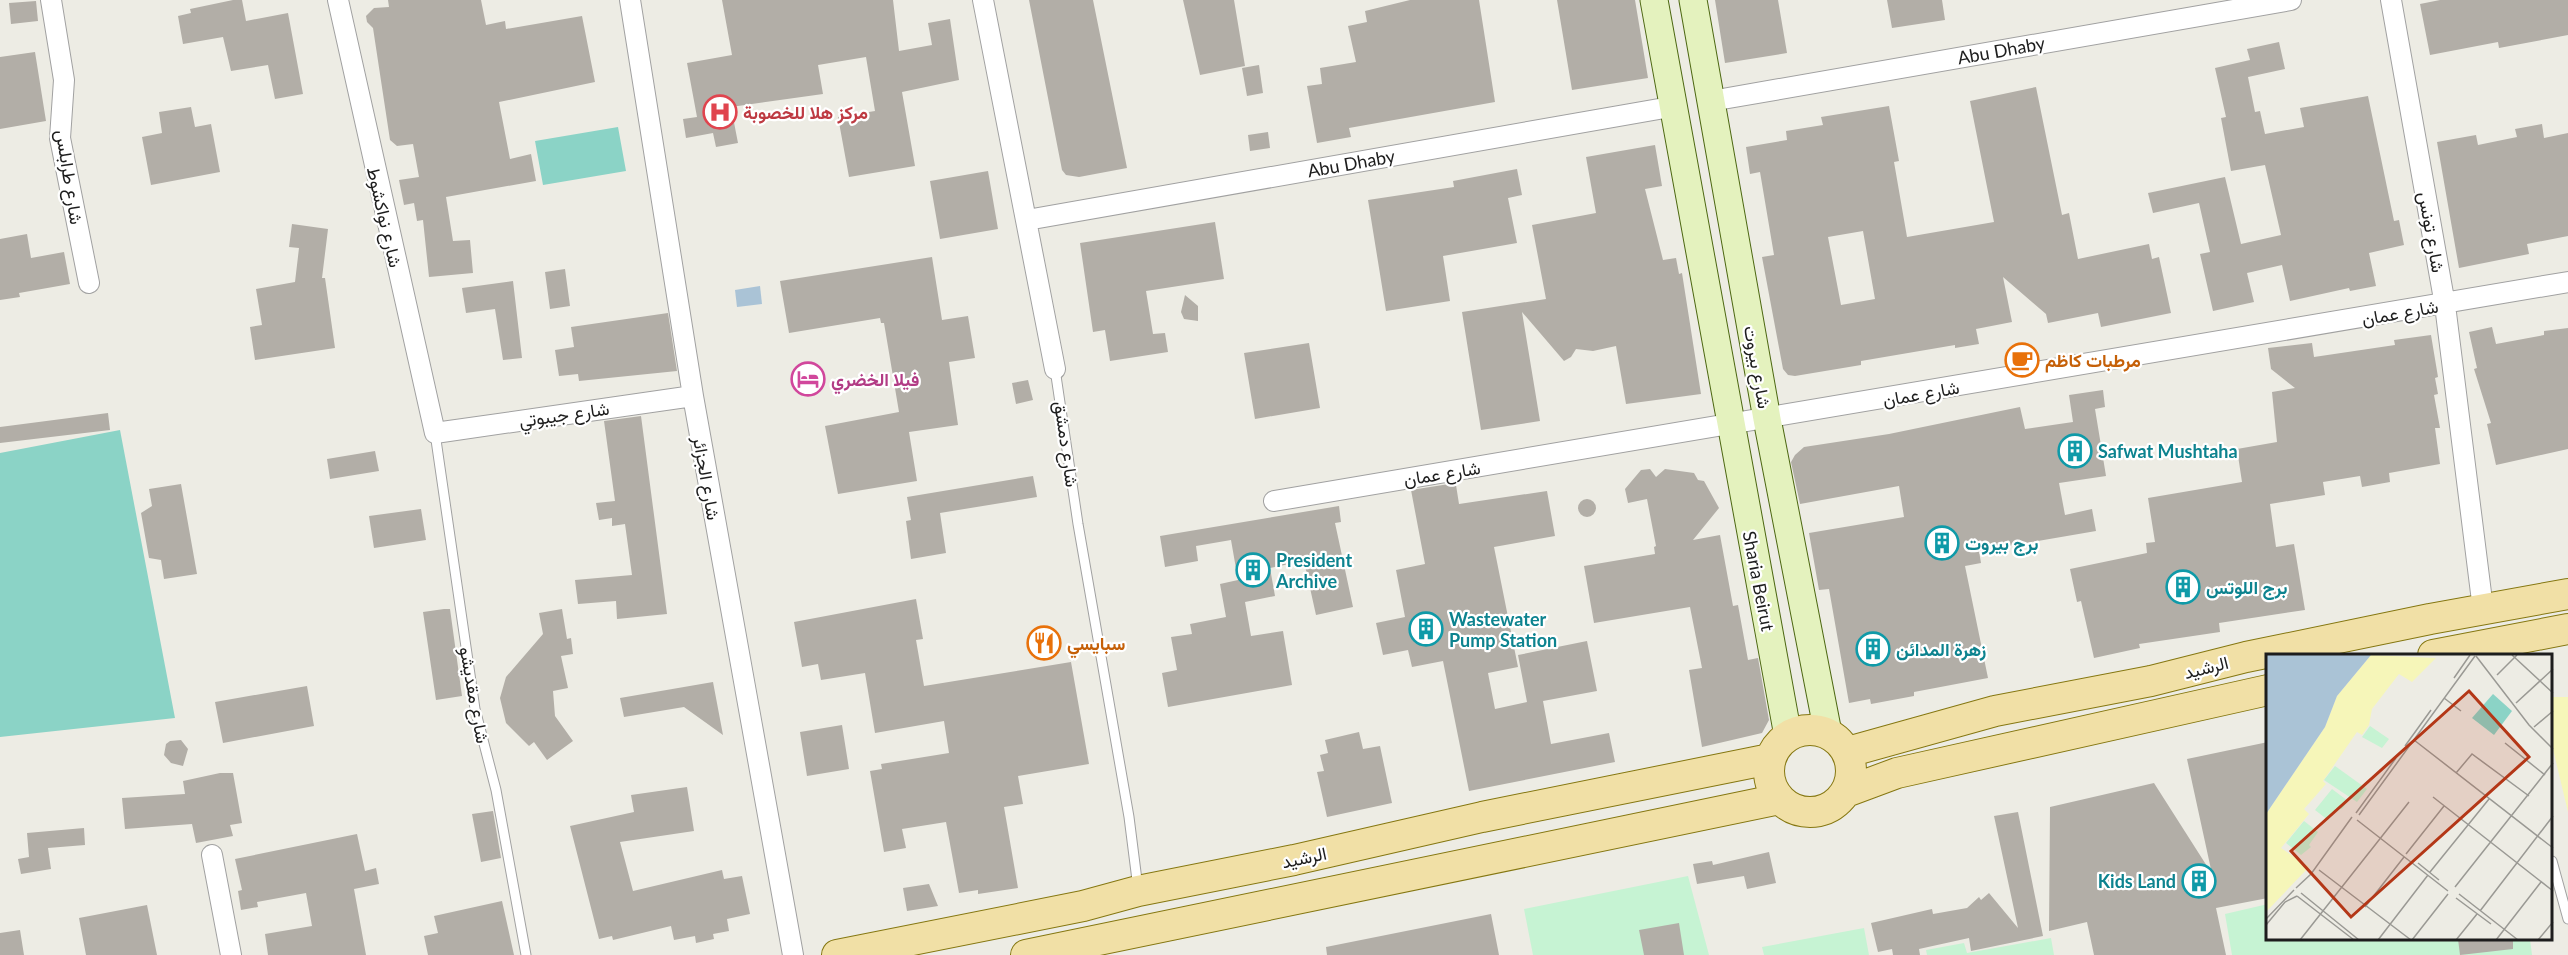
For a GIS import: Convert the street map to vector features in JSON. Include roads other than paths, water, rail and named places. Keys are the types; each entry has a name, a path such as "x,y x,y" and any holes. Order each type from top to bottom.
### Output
{"main road":[{"name":"شارع بيروت","path":"1654,0 1676,106 1730,425"},
{"name":"شارع بيروت","path":"1693,0 1767,418 1838,743"},
{"name":"Sharia Beirut","path":"1730,425 1779,748"},
{"name":"الرشيد","path":"1838,743 2151,681 2246,657 2430,619 2568,594"},
{"path":"2444,654 2497,649 2568,629"},
{"name":"الرشيد","path":"1846,792 1897,773 2266,690"},
{"path":"1807,730 1838,743 1852,766 1846,792 1827,809 1815,812 1790,807 1780,799 1770,780 1779,748 1807,730"},
{"name":"الرشيد","path":"837,955 1083,906 1138,891 1294,860 1779,748"},
{"path":"1026,955 1780,799"}],"street":[{"name":"شارع طرابلس","path":"51,0 64,80 60,138 89,283"},
{"name":"شارع نواكشوط","path":"338,0 435,433"},
{"name":"شارع الجزائر","path":"630,0 693,396 793,955"},
{"name":"شارع دمشق","path":"983,0 1056,369"},
{"name":"Abu Dhaby","path":"1711,101 2291,0"},
{"name":"شارع تونس","path":"2391,0 2445,305 2483,609"},
{"name":"Abu Dhaby","path":"1027,220 1676,106"},
{"name":"شارع عمان","path":"1274,501 2445,305 2568,282"},
{"name":"شارع جيبوتي","path":"435,433 693,396"},
{"path":"212,855 231,955"}],"lane":[{"name":"شارع دمشق","path":"1056,369 1078,524 1129,817 1138,891"},
{"name":"شارع مقديشو","path":"435,433 475,709 496,790 526,955"},
{"path":"2553,865 2568,920"}],"place":[{"name":"مركز هلا للخصوبة","path":"720,112"},
{"name":"مرطبات كاظم","path":"2022,360"},
{"name":"فيلا الخضري","path":"808,379"},
{"name":"Safwat Mushtaha","path":"2075,451"},
{"name":"برج بيروت","path":"1942,543"},
{"name":"President Archive","path":"1253,570"},
{"name":"برج اللوتس","path":"2183,587"},
{"name":"Wastewater Pump Station","path":"1426,629"},
{"name":"سبايسي","path":"1044,643"},
{"name":"زهرة المدائن","path":"1873,649"},
{"name":"Kids Land","path":"2199,881"}]}
